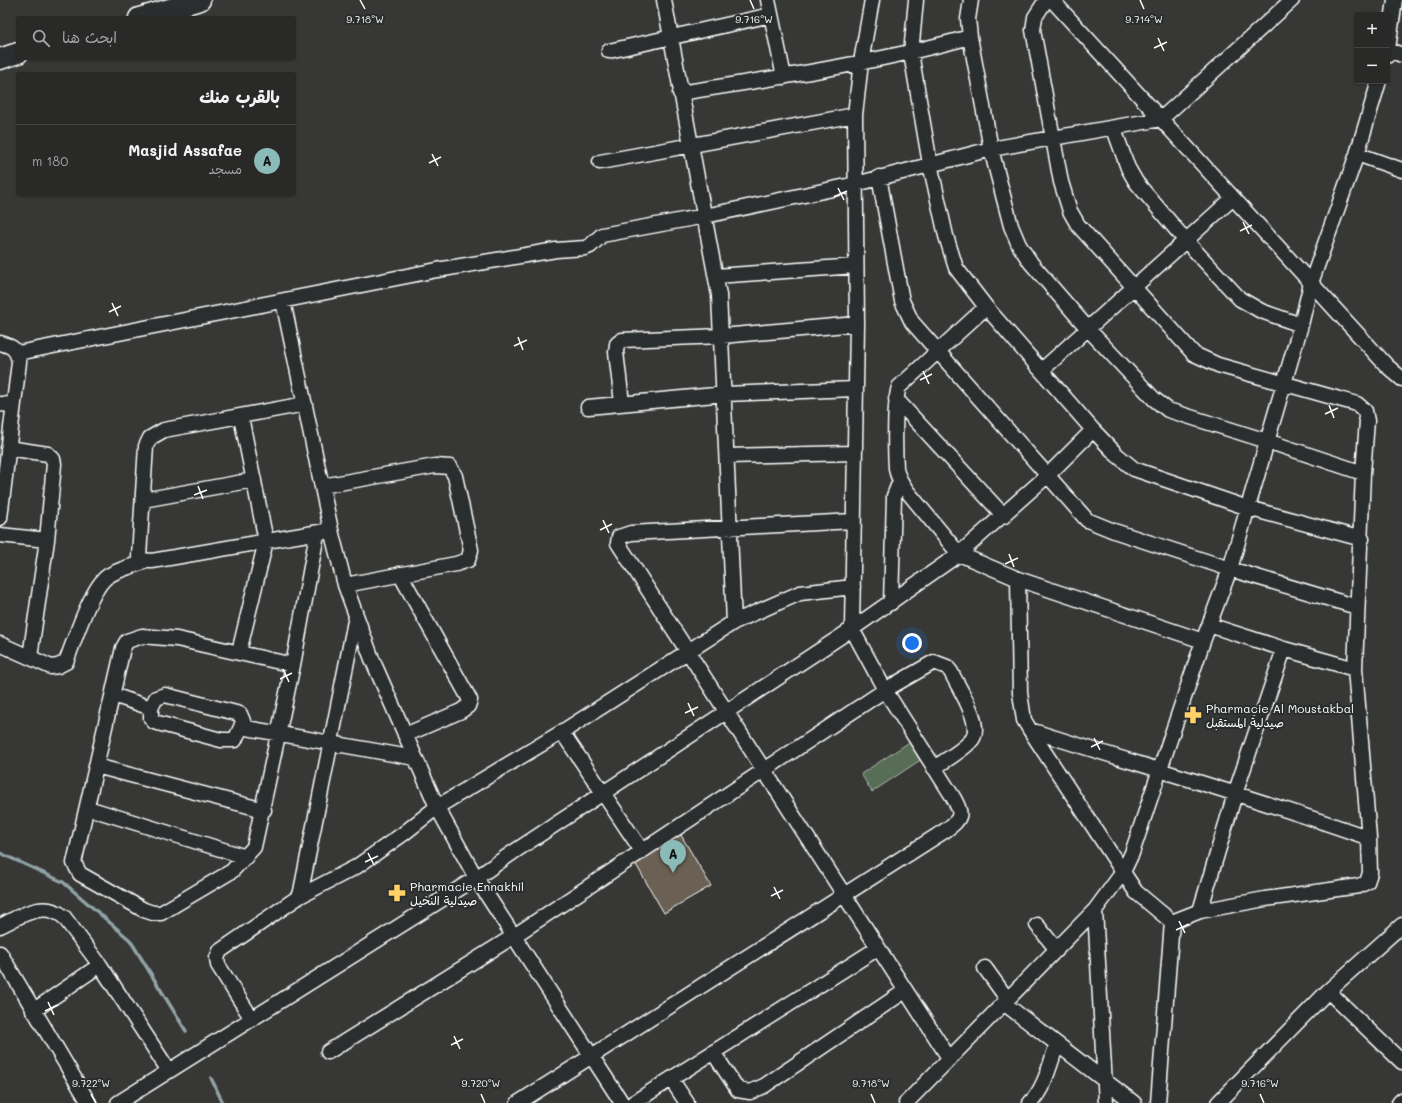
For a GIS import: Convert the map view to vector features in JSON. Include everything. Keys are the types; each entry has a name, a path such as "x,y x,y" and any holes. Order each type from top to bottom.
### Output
{"street":[{"path":"146,16 200,0"},
{"path":"664,0 680,93 716,276 722,336 734,622"},
{"path":"768,0 784,77"},
{"path":"518,1103 554,1082 592,1055 844,896 957,822 960,814 959,809 885,690 852,629 857,324 855,115 861,62 872,0"},
{"path":"916,0 912,53 930,164 952,258 964,281 1093,430 1126,464 1147,475 1248,508 1362,539"},
{"path":"970,0 968,19 970,37 991,149 1010,226 1019,245 1031,263 1089,330 1154,399 1168,410 1363,473"},
{"path":"1046,0 1035,17 1033,30 1061,182 1070,211 1078,225 1194,354 1218,365 1357,404 1362,407 1367,421 1363,473 1362,539 1356,669 1369,838 1370,873 1364,884 1285,895 1200,911 1172,922"},
{"path":"1052,0 1386,366 1402,379"},
{"path":"18,353 436,270 556,250 585,248 590,246 602,235 705,216 856,184 991,149 1114,129 1160,119 1292,0"},
{"path":"1389,48 1395,0"},
{"path":"609,51 771,15"},
{"path":"680,93 784,77 912,53 970,37"},
{"path":"1390,53 1402,55"},
{"path":"0,59 16,55"},
{"path":"906,1103 949,1058 1007,1002 1095,910 1122,872 1132,853 1203,641 1230,570 1301,325 1311,283 1357,154 1378,84"},
{"path":"600,162 855,115"},
{"path":"1114,129 1128,168 1136,182 1186,241 1240,299 1261,311 1301,325"},
{"path":"1357,154 1402,170"},
{"path":"879,177 902,301 912,322 1082,514 1093,523 1230,570 1358,607"},
{"path":"1042,370 1089,330 1233,198"},
{"path":"716,276 856,266"},
{"path":"282,301 331,530 346,585 356,616 404,734 437,807 476,878 622,1103"},
{"path":"986,307 902,382 897,392 896,469 900,481 959,554 1018,579 1203,641"},
{"path":"622,403 616,352 619,342 628,338 722,336 857,324"},
{"path":"0,343 15,348 18,353 19,362 7,404 8,448 0,518"},
{"path":"588,407 725,394 855,389"},
{"path":"896,399 1004,516"},
{"path":"146,561 140,558 138,550 146,446 154,434 164,430 305,404"},
{"path":"239,652 266,541 241,416"},
{"path":"118,1103 476,878 602,793 891,603 959,554 1004,516 1048,476 1093,430"},
{"path":"8,448 48,454 53,459 54,475 48,540 30,657"},
{"path":"727,456 854,453"},
{"path":"322,486 435,466 445,465 453,470 471,550 470,558 464,562 346,585"},
{"path":"143,500 254,480"},
{"path":"891,603 894,496 900,481"},
{"path":"853,521 631,533 621,536 618,540 623,552 686,651 949,1058"},
{"path":"0,644 51,667 58,666 66,662 86,612 101,583 108,576 146,561 317,534 331,530"},
{"path":"293,665 177,639 142,636 127,641 123,648 88,808 74,863 80,874 138,907 153,913 168,910 232,871 246,857 257,840 264,810 280,734 293,665 317,534"},
{"path":"0,535 48,540"},
{"path":"400,574 470,700 468,706 461,711 404,734"},
{"path":"1018,579 1020,693 1023,713 1030,730 1136,892 1172,922"},
{"path":"252,1019 218,965 217,955 300,896 356,867 403,834 437,807 562,732 686,651 734,622 800,592 853,587"},
{"path":"300,896 356,616"},
{"path":"1209,625 1284,649 1356,669"},
{"path":"1200,911 1235,794 1284,649"},
{"path":"328,1052 514,936 763,769 885,690 934,662 947,667 951,672 974,718 976,730 970,742 934,768"},
{"path":"112,695 151,708"},
{"path":"165,695 240,714 243,721 241,727 235,740 221,740 154,722 151,718 151,708 156,698 165,695"},
{"path":"241,727 415,758"},
{"path":"1030,730 1159,772 1294,811 1369,838"},
{"path":"562,732 642,851"},
{"path":"96,766 264,810"},
{"path":"88,808 246,857"},
{"path":"0,926 40,909 57,912 64,917 100,965 169,1071"},
{"path":"1095,910 1106,1103"},
{"path":"1158,1103 1172,922"},
{"path":"1037,925 1057,950"},
{"path":"1218,1103 1328,991 1402,925"},
{"path":"633,1103 878,948"},
{"path":"0,953 33,1011 89,1103"},
{"path":"33,1011 100,965"},
{"path":"985,968 1007,1002 1057,1044 1134,1103"},
{"path":"713,1052 738,1090 750,1092 764,1086 905,991"},
{"path":"1328,991 1402,1062"},
{"path":"1030,1103 1035,1098 1044,1081 1057,1044"},
{"path":"671,1079 687,1103"},
{"path":"1399,1103 1402,1100"}],"green space":[{"path":"914,739 925,757 872,792 861,774"}],"building":[{"path":"678,830 711,886 664,913 634,861"}],"waterway":[{"path":"0,853 63,882 130,940 186,1031"},
{"path":"211,1078 223,1103"}],"place":[{"name":"Pharmacie Al Moustakbal صيدلية المستقبل","path":"1193,715"},
{"name":"Masjid Assafae","path":"673,873"},
{"name":"Pharmacie Ennakhil صيدلية النخيل","path":"397,893"}]}
